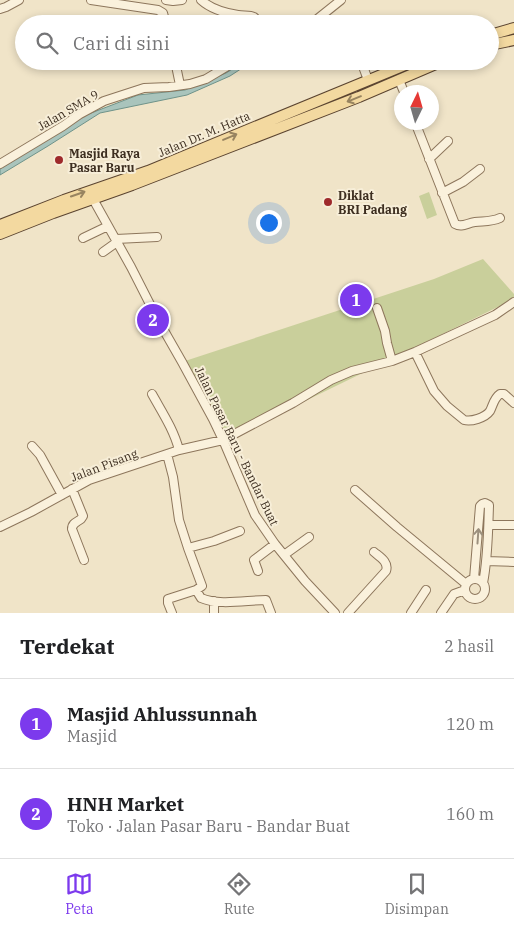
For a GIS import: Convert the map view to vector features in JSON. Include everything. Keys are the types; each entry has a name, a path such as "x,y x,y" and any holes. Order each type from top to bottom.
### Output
{"main road":[{"path":"499,32 514,28"},
{"path":"499,43 514,40"},
{"name":"Jalan Dr. M. Hatta","path":"0,234 93,199 393,70"},
{"name":"Jalan Dr. M. Hatta","path":"0,224 359,97 422,70"}],"street":[{"path":"0,9 6,8 19,0"},
{"path":"90,0 158,10 163,15"},
{"path":"166,0 182,0"},
{"path":"201,0 208,7 235,15"},
{"path":"322,15 341,0"},
{"path":"176,70 180,85"},
{"name":"Jalan SMA 9","path":"0,164 104,101 144,88 190,84 206,79 221,70"},
{"path":"364,70 368,80"},
{"path":"399,80 401,85"},
{"path":"419,130 455,224 461,226 473,222 493,221 500,218"},
{"path":"429,159 448,141"},
{"path":"442,193 463,182 480,169"},
{"name":"Jalan Pasar Baru - Bandar Buat","path":"93,199 117,240 223,440 255,515 275,544 305,581 335,613"},
{"path":"83,238 108,226"},
{"path":"103,252 117,240 157,237"},
{"name":"Jalan Pisang","path":"0,527 89,480 179,450 223,440 293,403 331,380 415,352 495,315 514,302"},
{"path":"378,308 392,361"},
{"path":"415,352 434,391 447,406 464,420 473,420 489,413 495,399 500,394 504,394 514,403"},
{"path":"152,394 176,438 179,450"},
{"path":"32,446 40,455 62,495"},
{"path":"167,454 173,477 179,520 202,586 196,590 168,598 172,613"},
{"path":"72,489 83,516 82,519 74,523 72,529 84,560"},
{"path":"355,490 466,587 468,596 471,598 480,597 485,589 483,583 489,525 489,506 487,503 480,506 474,579"},
{"path":"489,525 514,525"},
{"path":"188,548 240,532"},
{"path":"284,555 309,536"},
{"path":"258,571 254,560 275,544"},
{"path":"348,613 388,567 386,562 374,552"},
{"path":"486,561 514,562"},
{"path":"441,613 454,594 466,587 469,580 480,580 483,583"},
{"path":"196,590 202,599 214,601 266,600 271,613"},
{"path":"411,613 426,590"},
{"path":"214,601 214,613"}],"green space":[{"path":"429,192 437,215 427,219 419,196"},
{"path":"483,259 514,294 514,299 221,442 182,362 434,279"}],"water":[{"path":"231,70 239,70 187,95 100,113 0,175 0,169 86,115 138,95 185,90"}],"place":[{"name":"Masjid Raya Pasar Baru","path":"59,160"},
{"name":"Diklat BRI Padang","path":"328,202"},
{"name":"Masjid Ahlussunnah","path":"356,300"},
{"name":"HNH Market","path":"153,320"}]}
